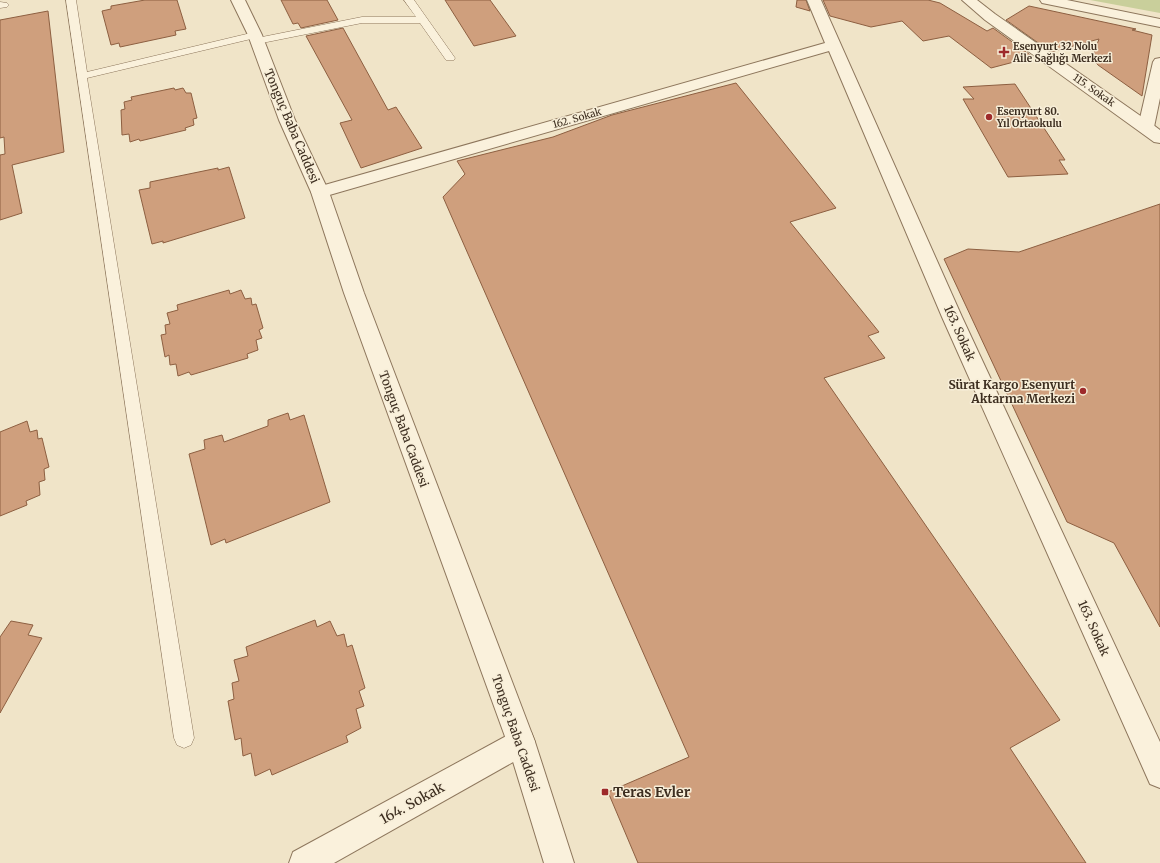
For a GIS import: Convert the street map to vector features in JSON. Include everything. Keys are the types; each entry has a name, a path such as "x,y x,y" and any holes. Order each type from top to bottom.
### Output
{"street":[{"name":"Tonguç Baba Caddesi","path":"238,0 256,38 287,120 320,192 357,301 521,742 559,863"},
{"name":"163. Sokak","path":"814,0 952,317 1160,774"},
{"name":"115. Sokak","path":"969,0 990,17 1146,126 1160,138"},
{"path":"1048,0 1160,23"},
{"name":"162. Sokak","path":"320,192 834,45"},
{"path":"1146,126 1160,62"},
{"name":"164. Sokak","path":"304,863 521,742"}],"lane":[{"path":"71,0 184,738"},
{"path":"409,0 450,58"},
{"path":"82,76 256,38 362,20 423,20"}],"green space":[{"path":"1090,0 1160,0 1160,13"}],"building":[{"path":"145,0 177,0 186,29 175,31 176,35 120,47 119,43 111,45 102,11 111,9 111,6"},
{"path":"281,0 327,0 338,20 301,28 298,23 293,24"},
{"path":"445,0 490,0 516,36 474,46"},
{"path":"797,0 806,0 810,11 796,7"},
{"path":"823,0 928,0 940,3 987,31 993,28 1033,57 991,68 949,36 923,41 902,21 871,27 830,16"},
{"path":"1029,6 1136,29 1132,30 1152,35 1142,96 1098,65 1092,58 1099,39 1051,52 1006,20"},
{"path":"48,11 64,152 12,165 22,213 0,220 0,155 5,154 4,137 0,138 0,20"},
{"path":"343,28 388,110 396,107 422,148 361,168 340,123 352,120 306,36"},
{"path":"736,83 836,208 790,222 879,332 868,336 885,358 824,378 1060,720 1010,748 1086,863 638,863 608,792 689,757 443,197 465,174 457,161 553,137 612,115"},
{"path":"1015,84 1065,160 1059,160 1068,174 1008,177 963,99 974,99 963,87"},
{"path":"174,88 175,90 183,88 186,93 191,93 197,118 193,119 194,125 185,128 186,130 140,141 139,139 130,142 129,134 122,135 121,110 125,109 124,102 132,100 131,97"},
{"path":"229,167 245,218 163,243 163,241 152,244 139,190 150,188 150,182"},
{"name":"Sürat Kargo Esenyurt Aktarma Merkezi","path":"1160,204 1160,627 1114,543 1067,522 944,259 968,249 1019,252"},
{"path":"229,290 230,294 241,290 245,299 251,298 252,305 256,304 263,328 259,330 262,338 256,340 258,350 247,354 248,358 191,375 189,372 178,376 176,364 170,365 169,355 165,357 161,335 166,334 165,325 170,324 167,313 178,310 177,305"},
{"path":"288,413 290,420 304,415 330,502 226,543 225,539 211,545 189,454 205,449 204,440 222,435 224,442 268,426 268,420"},
{"path":"27,421 30,432 37,430 38,439 42,438 49,467 44,469 45,480 39,482 40,495 26,501 27,505 0,516 0,432"},
{"path":"315,620 317,627 330,621 337,636 344,634 347,647 352,645 365,688 359,691 364,706 356,709 361,728 346,736 348,742 272,775 270,769 255,776 251,753 243,756 241,738 235,740 228,701 234,699 232,683 239,681 234,660 248,656 246,647"},
{"path":"11,621 33,625 28,635 42,638 0,713 0,637"}],"place":[{"name":"Esenyurt 32 Nolu Aile Sağlığı Merkezi","path":"1004,52"},
{"name":"Esenyurt 80. Yıl Ortaokulu","path":"989,117"},
{"name":"Sürat Kargo Esenyurt Aktarma Merkezi","path":"1083,391"},
{"name":"Teras Evler","path":"605,792"}]}
